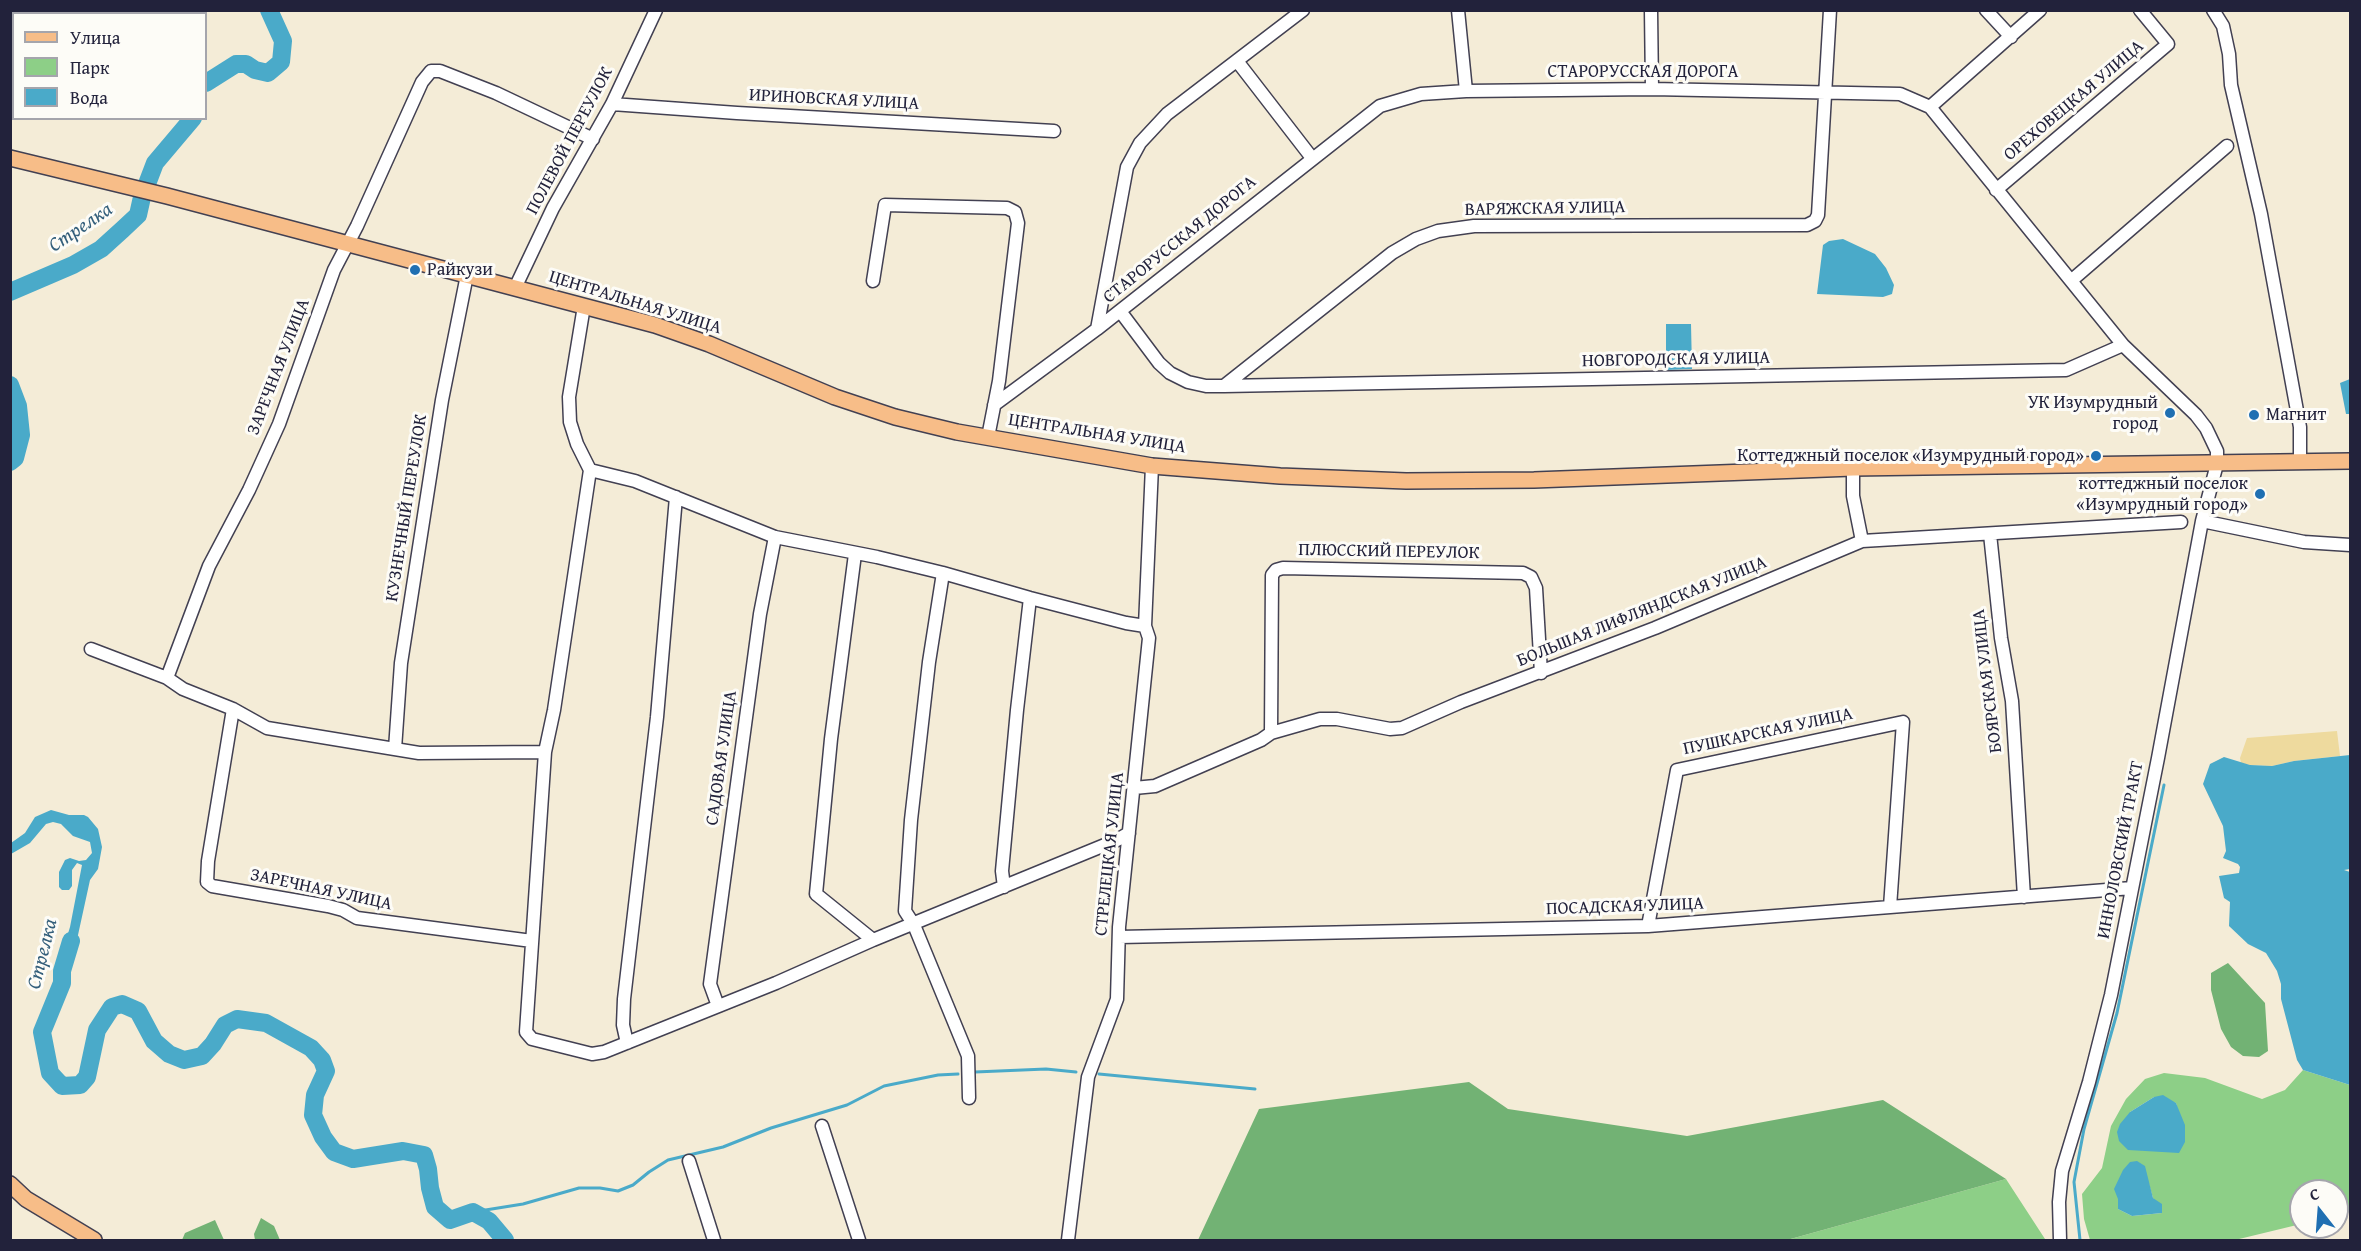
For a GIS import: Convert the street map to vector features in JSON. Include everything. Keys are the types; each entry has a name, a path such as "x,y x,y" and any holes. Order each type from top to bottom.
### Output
{"main road":[{"name":"ЦЕНТРАЛЬНАЯ УЛИЦА","path":"10,158 167,196 656,325 710,344 835,397 895,417 987,437 1152,465 1280,476 1418,481 1534,480 1852,468 2350,461"},
{"path":"10,1184 26,1199 94,1240"}],"street":[{"name":"ПОЛЕВОЙ ПЕРЕУЛОК","path":"515,288 553,208 612,104 656,10"},
{"path":"1097,329 1127,167 1140,143 1167,114 1304,10"},
{"path":"1458,10 1466,91"},
{"path":"1652,10 1652,89"},
{"path":"1825,91 1830,10"},
{"path":"1986,10 2011,37"},
{"path":"1930,107 2040,10"},
{"name":"ОРЕХОВЕЦКАЯ УЛИЦА","path":"1996,190 2168,44 2140,10"},
{"path":"2213,10 2223,26 2229,54 2231,85 2261,214 2300,428 2300,462"},
{"path":"1237,61 1312,158"},
{"name":"ЗАРЕЧНАЯ УЛИЦА","path":"166,678 209,566 249,490 279,424 334,270 346,243 357,226 422,82 431,71 440,71 496,93 593,139"},
{"name":"СТАРОРУССКАЯ ДОРОГА","path":"994,405 1097,329 1380,106 1421,94 1466,91 1652,89 1900,94 1930,107 2123,345 2196,415 2217,451 2217,464"},
{"name":"ВАРЯЖСКАЯ УЛИЦА","path":"1224,386 1392,253 1416,239 1438,231 1474,226 1807,225 1815,221 1818,215 1825,91"},
{"name":"ИРИНОВСКАЯ УЛИЦА","path":"612,104 1054,131"},
{"path":"2072,280 2227,146"},
{"path":"873,281 885,205 1007,208 1015,212 1018,223 999,381 987,437"},
{"name":"КУЗНЕЧНЫЙ ПЕРЕУЛОК","path":"395,748 401,663 442,400 467,275"},
{"path":"584,306 569,397 570,422 577,444 590,470 554,710 545,752 526,1032 532,1039 592,1054 627,1043 776,983 1129,833"},
{"path":"1120,311 1159,363 1170,373 1188,382 1206,386 1224,386"},
{"name":"НОВГОРОДСКАЯ УЛИЦА","path":"1224,386 2066,370 2123,345"},
{"name":"ИННОЛОВСКИЙ ТРАКТ","path":"2060,1240 2061,1171 2089,1082 2111,995 2202,521 2217,464"},
{"name":"СТРЕЛЕЦКАЯ УЛИЦА","path":"1068,1240 1088,1077 1117,999 1119,937 1149,638 1145,626 1152,465"},
{"path":"1852,468 1853,496 1862,541"},
{"path":"590,470 635,481 775,537 943,573 1030,598 1145,626"},
{"path":"627,1043 622,1025 624,999 657,717 676,497"},
{"path":"2202,521 2304,542 2350,545"},
{"name":"БОЛЬШАЯ ЛИФЛЯНДСКАЯ УЛИЦА","path":"1134,788 1155,786 1262,740 1271,733 1320,719 1337,719 1390,729 1402,728 1461,702 1655,628 1862,541 2181,522"},
{"name":"БОЯРСКАЯ УЛИЦА","path":"1990,534 2001,638 2012,701 2024,897"},
{"name":"САДОВАЯ УЛИЦА","path":"717,1005 710,984 760,614 775,537"},
{"path":"855,554 831,739 816,894 873,940"},
{"name":"ПЛЮССКИЙ ПЕРЕУЛОК","path":"1271,733 1272,575 1276,570 1283,568 1523,573 1531,577 1536,588 1541,673"},
{"path":"943,573 929,662 911,820 905,911 914,925 968,1056 969,1098"},
{"path":"1004,887 1002,871 1030,598"},
{"path":"91,649 166,678 183,689 235,710 267,728 419,753 545,752"},
{"name":"ЗАРЕЧНАЯ УЛИЦА","path":"235,710 208,861 207,882 212,886 328,906 343,910 357,918 532,941"},
{"name":"ПУШКАРСКАЯ УЛИЦА","path":"1648,926 1677,770 1903,722 1890,907"},
{"name":"ПОСАДСКАЯ УЛИЦА","path":"1119,937 1648,926 2132,888"},
{"path":"822,1126 859,1240"},
{"path":"689,1161 714,1240"}],"green space":[{"path":"2228,963 2265,1003 2268,1051 2259,1057 2243,1056 2231,1047 2221,1029 2211,990 2211,973"},
{"path":"2303,1070 2350,1085 2350,1212 2349,1179 2289,1179 2289,1227 2235,1240 2090,1240 2084,1219 2082,1194 2102,1168 2111,1126 2126,1099 2145,1079 2164,1073 2205,1078 2262,1099 2285,1090","holes":["2154,1097 2176,1103 2178,1111 2159,1151 2141,1150 2130,1112","2149,1184 2153,1198 2162,1213 2132,1216 2118,1209 2118,1199"]},
{"path":"1469,1082 1508,1109 1687,1136 1883,1100 2006,1179 1787,1240 1198,1240 1259,1109"},
{"path":"2006,1179 2045,1239 1787,1240"},
{"path":"261,1218 274,1226 280,1240 255,1240 254,1234"},
{"path":"215,1220 224,1240 182,1240 185,1233"}],"sand":[{"path":"2337,731 2340,756 2272,766 2241,763 2240,758 2247,738"}],"water":[{"path":"1843,239 1875,254 1886,268 1894,285 1892,294 1883,297 1817,294 1823,245 1829,241"},
{"path":"1666,324 1691,324 1692,369 1666,370"},
{"path":"2350,379 2350,414 2346,414 2340,383"},
{"path":"2350,755 2350,869 2344,870 2350,872 2350,1085 2303,1070 2297,1060 2281,999 2281,984 2277,971 2266,953 2248,944 2229,926 2230,902 2224,898 2219,876 2239,873 2240,867 2223,858 2226,851 2223,826 2203,784 2210,764 2224,757 2250,765 2272,766 2294,761"},
{"path":"51,810 88,817 98,829 102,847 98,869 90,880 78,935 68,964 59,963 70,927 82,865 77,863 72,870 72,886 69,890 62,890 59,887 59,872 65,860 70,858 79,861 86,860 92,853 90,842 73,836 61,824 53,822 46,824 30,843 11,854 11,843 25,833 35,817"},
{"path":"2163,1095 2176,1103 2185,1125 2185,1142 2179,1153 2128,1150 2119,1141 2117,1132 2120,1124 2130,1112 2154,1097"},
{"path":"2137,1161 2145,1166 2153,1198 2162,1204 2162,1213 2132,1216 2118,1209 2118,1199 2114,1189 2123,1170 2130,1162"}],"waterway":[{"name":"Стрелка","path":"207,82 236,64 246,64 255,70 268,73 281,62 283,41 269,10"},
{"name":"Стрелка","path":"10,292 73,265 101,249 138,215 155,163 191,120"},
{"name":"Стрелка","path":"10,385 18,406 21,435 15,458 10,462"},
{"path":"2080,1240 2074,1182 2084,1129 2117,1013 2164,785"},
{"name":"Стрелка","path":"71,941 62,971 62,983 42,1032 50,1073 62,1086 80,1085 87,1077 97,1030 112,1007 122,1004 138,1011 154,1041 169,1054 184,1060 202,1056 225,1025 237,1019 266,1023 311,1048 322,1060 326,1071 315,1095 313,1115 323,1137 334,1152 353,1159 403,1151 424,1155 435,1207 450,1220 473,1212 489,1221 505,1240"},
{"path":"975,1072 1046,1069 1076,1072"},
{"path":"473,1212 523,1204 579,1188 618,1191 633,1185 668,1160 723,1147 771,1128 847,1105 884,1086 938,1075 958,1074"},
{"path":"1099,1074 1255,1089"}],"place":[{"name":"Райкузи","path":"415,270"},
{"name":"УК Изумрудный город","path":"2170,413"},
{"name":"Магнит","path":"2254,415"},
{"name":"Коттеджный поселок «Изумрудный город»","path":"2096,456"},
{"name":"коттеджный поселок «Изумрудный город»","path":"2260,494"}]}
